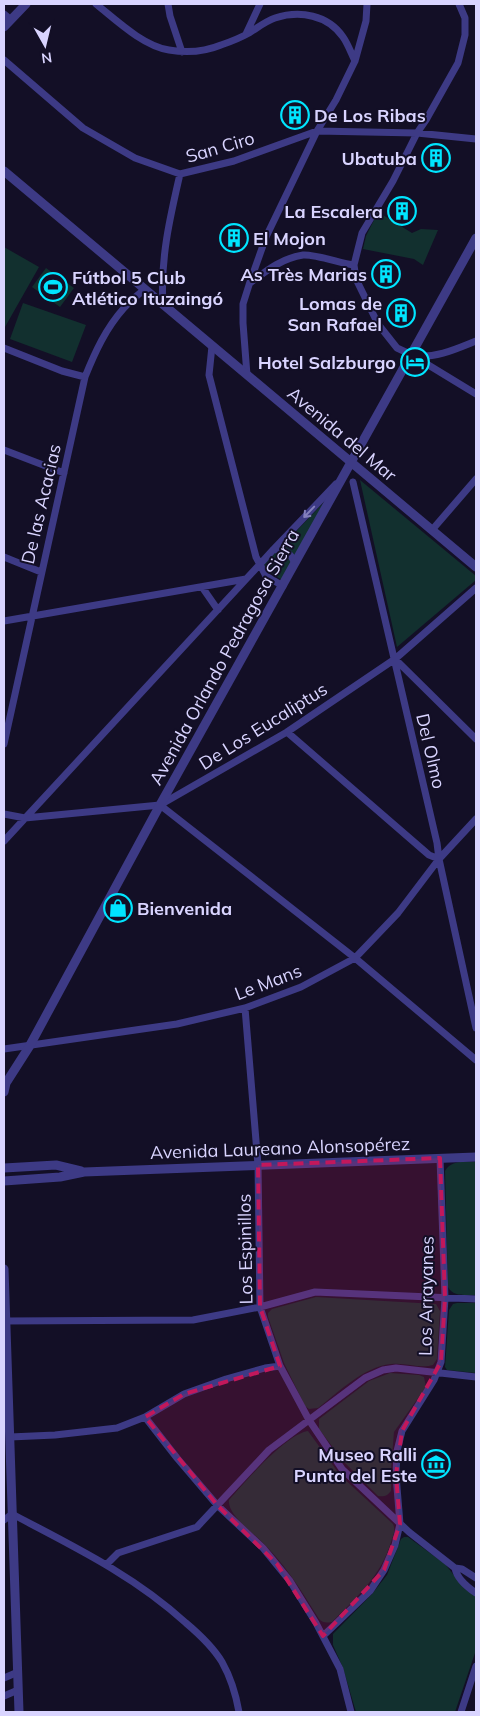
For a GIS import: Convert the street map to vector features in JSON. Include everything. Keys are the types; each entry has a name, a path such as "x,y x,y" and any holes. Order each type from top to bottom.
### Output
{"street":[{"path":"6,20 26,4"},
{"path":"96,4 148,44 182,52 198,52 212,48 246,35 275,18 297,14 315,16 332,24 344,38 355,61"},
{"path":"168,4 182,52"},
{"path":"246,35 260,4"},
{"path":"247,375 243,304 249,284 266,237 317,131 336,100 355,61 366,21 367,4"},
{"path":"459,4 464,18 465,35 458,63 426,120 416,133 393,181 362,233 354,265 356,279 378,324 397,348 476,394"},
{"name":"San Ciro","path":"4,60 83,128 135,158 180,174 234,162 317,131 416,133 476,139"},
{"name":"Avenida del Mar","path":"4,171 476,566"},
{"path":"163,305 164,253 180,174"},
{"name":"Avenida Orlando Pedragosa Sierra","path":"4,1092 6,1083 28,1047 160,805 476,238"},
{"path":"249,284 266,270 285,260 304,255 354,265"},
{"name":"De las Acacias","path":"4,744 85,376 95,350 109,327 124,307 145,289"},
{"path":"412,355 426,357 436,355 476,341"},
{"path":"212,346 209,375 259,566 266,576 283,586"},
{"path":"4,348 62,371 85,376"},
{"path":"4,450 64,473"},
{"path":"4,841 343,477"},
{"path":"432,530 476,479"},
{"name":"Del Olmo","path":"353,482 438,843 439,859 476,1028"},
{"path":"273,550 284,550 289,553 295,563"},
{"path":"4,557 41,572"},
{"path":"4,621 202,587 248,577 266,576"},
{"path":"202,587 218,610"},
{"name":"De Los Eucaliptus","path":"4,814 25,818 160,805 287,732 394,659 476,588"},
{"path":"394,659 476,739"},
{"path":"287,732 430,856 439,859"},
{"path":"160,805 355,958 476,1060"},
{"name":"Le Mans","path":"4,1049 177,1024 245,1008 301,987 355,958 398,913 439,859 476,819"},
{"name":"Los Espinillos","path":"245,1008 258,1165 260,1307 280,1366 309,1420 342,1469 400,1524 455,1568 462,1569 476,1578"},
{"name":"Avenida Laureano Alonsopérez","path":"4,1181 60,1177 84,1172 476,1157"},
{"name":"Los Arrayanes","path":"323,1636 370,1590 384,1570 395,1545 400,1524 396,1475 402,1431 438,1373 441,1362 445,1298 440,1158"},
{"name":"Avenida Laureano Alonsopérez","path":"4,1168 56,1165 84,1172"},
{"path":"42,1166 43,1178"},
{"path":"4,1269 19,1712"},
{"path":"5,1320 193,1320 260,1307 315,1292 476,1299"},
{"path":"10,1437 55,1435 116,1428 145,1417 184,1394 226,1379 265,1368 280,1366"},
{"path":"107,1564 118,1553 197,1527 269,1450 365,1378 383,1370 396,1368 476,1378"},
{"path":"145,1417 176,1458 217,1505 263,1548 290,1581 323,1636 340,1669 351,1712"},
{"path":"4,1520 12,1514"},
{"path":"12,1514 107,1564 163,1602 200,1635 222,1662 232,1683 239,1712"},
{"name":"Los Espinillos","path":"455,1568 456,1574 466,1586 476,1593"},
{"path":"461,1712 476,1666"},
{"path":"4,1678 18,1672"},
{"path":"4,1696 18,1690"}],"highlighted area":[{"path":"440,1158 445,1298 441,1362 402,1431 396,1475 400,1524 384,1570 323,1636 277,1564 217,1505 145,1417 184,1394 280,1366 260,1307 258,1165"}],"green space":[{"path":"378,212 412,233 421,229 438,230 423,265 414,259 363,249 366,236"},
{"path":"4,247 39,267 5,327 4,327"},
{"name":"Fútbol 5 Club Atlético Ituzaingó","path":"46,268 74,288 60,307 32,287"},
{"path":"23,303 86,325 72,362 10,339"},
{"path":"360,480 476,576 476,580 397,647"},
{"path":"327,499 282,580 262,567"},
{"path":"476,1162 476,1295 460,1295 448,1287 445,1171 455,1163"},
{"path":"316,1297 436,1304 440,1311 437,1359 433,1365 428,1366 391,1364 381,1366 352,1381 318,1408 309,1409 305,1406 284,1363 268,1313 272,1309"},
{"path":"476,1303 476,1373 447,1370 445,1367 449,1310 453,1304"},
{"path":"390,1373 419,1375 424,1377 426,1387 394,1432 391,1491 387,1495 378,1496 344,1462 319,1429 319,1419 369,1381"},
{"path":"308,1431 340,1475 393,1524 394,1529 387,1554 367,1586 332,1622 326,1623 319,1619 284,1567 267,1547 239,1521 229,1505 229,1500 266,1460 288,1441"},
{"path":"408,1537 445,1564 465,1589 476,1596 476,1650 455,1712 356,1712 343,1668 333,1645 333,1634 372,1594 387,1575 401,1539"}],"place":[{"name":"De Los Ribas","path":"295,115"},
{"name":"Ubatuba","path":"436,158"},
{"name":"La Escalera","path":"402,211"},
{"name":"El Mojon","path":"234,238"},
{"name":"As Très Marias","path":"386,274"},
{"name":"Fútbol 5 Club Atlético Ituzaingó","path":"53,287"},
{"name":"Lomas de San Rafael","path":"401,313"},
{"name":"Hotel Salzburgo","path":"415,362"},
{"name":"Bienvenida","path":"118,908"},
{"name":"Museo Ralli Punta del Este","path":"436,1464"}]}
